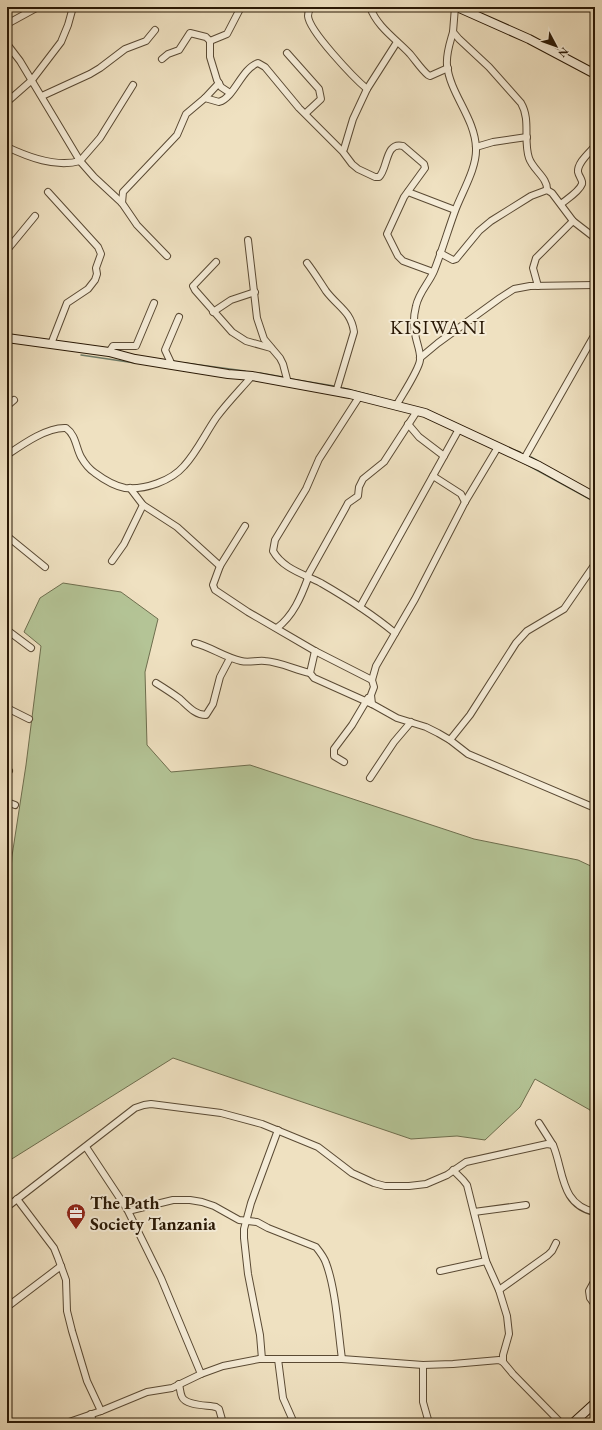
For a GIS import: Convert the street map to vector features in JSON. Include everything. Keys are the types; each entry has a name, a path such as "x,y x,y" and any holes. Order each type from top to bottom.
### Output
{"main road":[{"path":"456,7 529,39 595,74"},
{"path":"7,338 108,352 134,359 228,374 252,376 336,392 425,413 524,459 595,497"},
{"path":"573,1423 595,1403"}],"street":[{"path":"7,24 38,7"},
{"path":"7,102 32,80 61,42 73,7"},
{"path":"210,41 227,34 241,7"},
{"path":"311,7 308,11 308,17 317,34 354,77 367,89"},
{"path":"370,7 372,13 383,28 414,58 428,75 430,76 448,68"},
{"path":"396,406 418,366 420,358 414,332 414,320 419,296 433,272 455,210 473,166 476,147 469,121 448,68 448,51 453,32 456,7"},
{"path":"42,96 90,74 125,49 146,41 155,30"},
{"path":"453,32 490,67 521,103 526,118 530,160 547,184 547,190"},
{"path":"162,59 165,56 179,50 190,34 206,37 210,41 210,57 219,83 221,87 230,93"},
{"path":"344,149 353,119 367,89 397,42"},
{"path":"7,44 20,61 42,96 80,161 94,177 122,202 137,225 167,256"},
{"path":"287,53 319,89 321,99 306,113"},
{"path":"205,98 221,102 248,71 254,65 258,64 265,67 299,108 306,113 358,169 375,177 379,177 385,168 387,155 390,151 396,146 403,146 425,166 424,170 408,192 387,234 398,256 403,261 433,272"},
{"path":"122,202 124,190 177,135 186,114 205,98 219,83"},
{"path":"7,146 34,158 45,161 76,163 80,161 100,138 133,84"},
{"path":"476,147 493,142 527,137"},
{"path":"561,204 582,185 582,180 578,169 595,146"},
{"path":"440,253 453,260 456,259 479,231 491,220 531,196 547,190 552,193 573,221 595,238"},
{"path":"48,192 98,247 101,254 96,268 97,274 95,280 88,289 67,303 51,344"},
{"path":"408,192 455,210"},
{"path":"7,250 35,216"},
{"path":"538,286 533,268 536,258 573,221"},
{"path":"248,240 257,318 264,339 280,358 288,383"},
{"path":"216,262 194,286 195,290 232,332 246,341 271,348"},
{"path":"307,263 316,273 327,292 344,309 353,324 354,332 336,392"},
{"path":"420,358 434,346 509,292 521,288 538,286 595,285"},
{"path":"214,312 231,300 255,292"},
{"path":"108,352 113,346 136,346 154,303"},
{"path":"172,365 165,350 179,317"},
{"path":"524,459 595,334"},
{"path":"7,455 24,444 52,430 66,428 73,436 80,456 87,466 97,474 113,483 124,488 138,488 166,480 184,466 220,413 252,376"},
{"path":"359,397 322,454 306,489 278,534 273,551 280,562 320,583 360,607 395,633"},
{"path":"7,406 14,400"},
{"path":"277,628 285,622 291,614 302,592 307,577 348,503 358,496 359,487 363,479 384,462 417,411"},
{"path":"408,424 419,437 444,456"},
{"path":"360,607 459,429"},
{"path":"344,762 334,756 334,749 369,702 374,687 372,680 376,666 415,599 466,502 498,447"},
{"path":"433,476 461,494 466,502"},
{"path":"130,488 143,505 177,527 220,566"},
{"path":"112,561 124,544 143,505"},
{"path":"245,526 220,566 213,585 215,590 232,602 315,651 372,680"},
{"path":"7,536 45,568"},
{"path":"450,740 470,715 516,643 527,631 564,609 595,564"},
{"path":"7,630 31,648"},
{"path":"195,643 242,662 265,661 310,673 314,678 369,702 397,718 426,728 450,740 468,754 595,808"},
{"path":"310,673 315,651"},
{"path":"156,683 180,699 193,711 206,715 213,704 220,677 230,658"},
{"path":"7,708 29,719"},
{"path":"370,778 394,742 411,722"},
{"path":"7,802 15,805"},
{"path":"7,1207 135,1108 144,1105 159,1104 221,1113 262,1124 318,1147 352,1173 374,1183 385,1186 426,1184 440,1178 466,1162 542,1144 552,1145"},
{"path":"539,1123 552,1145 566,1190 577,1203 585,1209 595,1212"},
{"path":"262,1359 260,1335 248,1274 244,1238 247,1221 258,1182 278,1130"},
{"path":"86,1147 127,1209 161,1278 201,1374"},
{"path":"453,1170 467,1185 486,1261 499,1290 509,1326 508,1340 503,1355 503,1362"},
{"path":"17,1199 54,1248 66,1280 67,1310 72,1331 87,1381 101,1411"},
{"path":"127,1209 132,1210 173,1200 202,1202 214,1206 239,1220 257,1222 268,1228 316,1247 326,1263 332,1290 342,1359"},
{"path":"474,1212 526,1205"},
{"path":"499,1290 548,1255 556,1243"},
{"path":"440,1272 486,1261"},
{"path":"7,1307 61,1266"},
{"path":"595,1280 589,1291 590,1298 595,1305"},
{"path":"66,1423 101,1411 147,1392 165,1390 201,1374 238,1363 262,1359 342,1359 423,1365 499,1360 503,1362 512,1374 561,1423"},
{"path":"278,1359 283,1398 294,1423"},
{"path":"423,1365 423,1402 429,1423"},
{"path":"179,1384 181,1397 183,1400 189,1403 216,1407 219,1409 223,1423"},
{"path":"91,1414 93,1423"}],"green space":[{"path":"63,583 121,592 158,619 145,672 147,745 171,772 250,765 474,839 578,860 595,868 595,1124 590,1110 535,1079 520,1107 485,1140 457,1136 411,1139 173,1058 7,1162 7,904 9,900 12,856 26,765 41,646 24,632 40,598"}],"waterway":[{"path":"81,355 135,363"},
{"path":"185,363 245,371"},
{"path":"260,373 283,377"},
{"path":"291,379 334,386"},
{"path":"343,388 378,397"},
{"path":"514,450 520,452"},
{"path":"531,457 538,461"},
{"path":"522,462 595,502"}],"place":[{"name":"The Path Society Tanzania","path":"76,1230"}],"district":[{"name":"KISIWANI","path":"438,327"}]}
